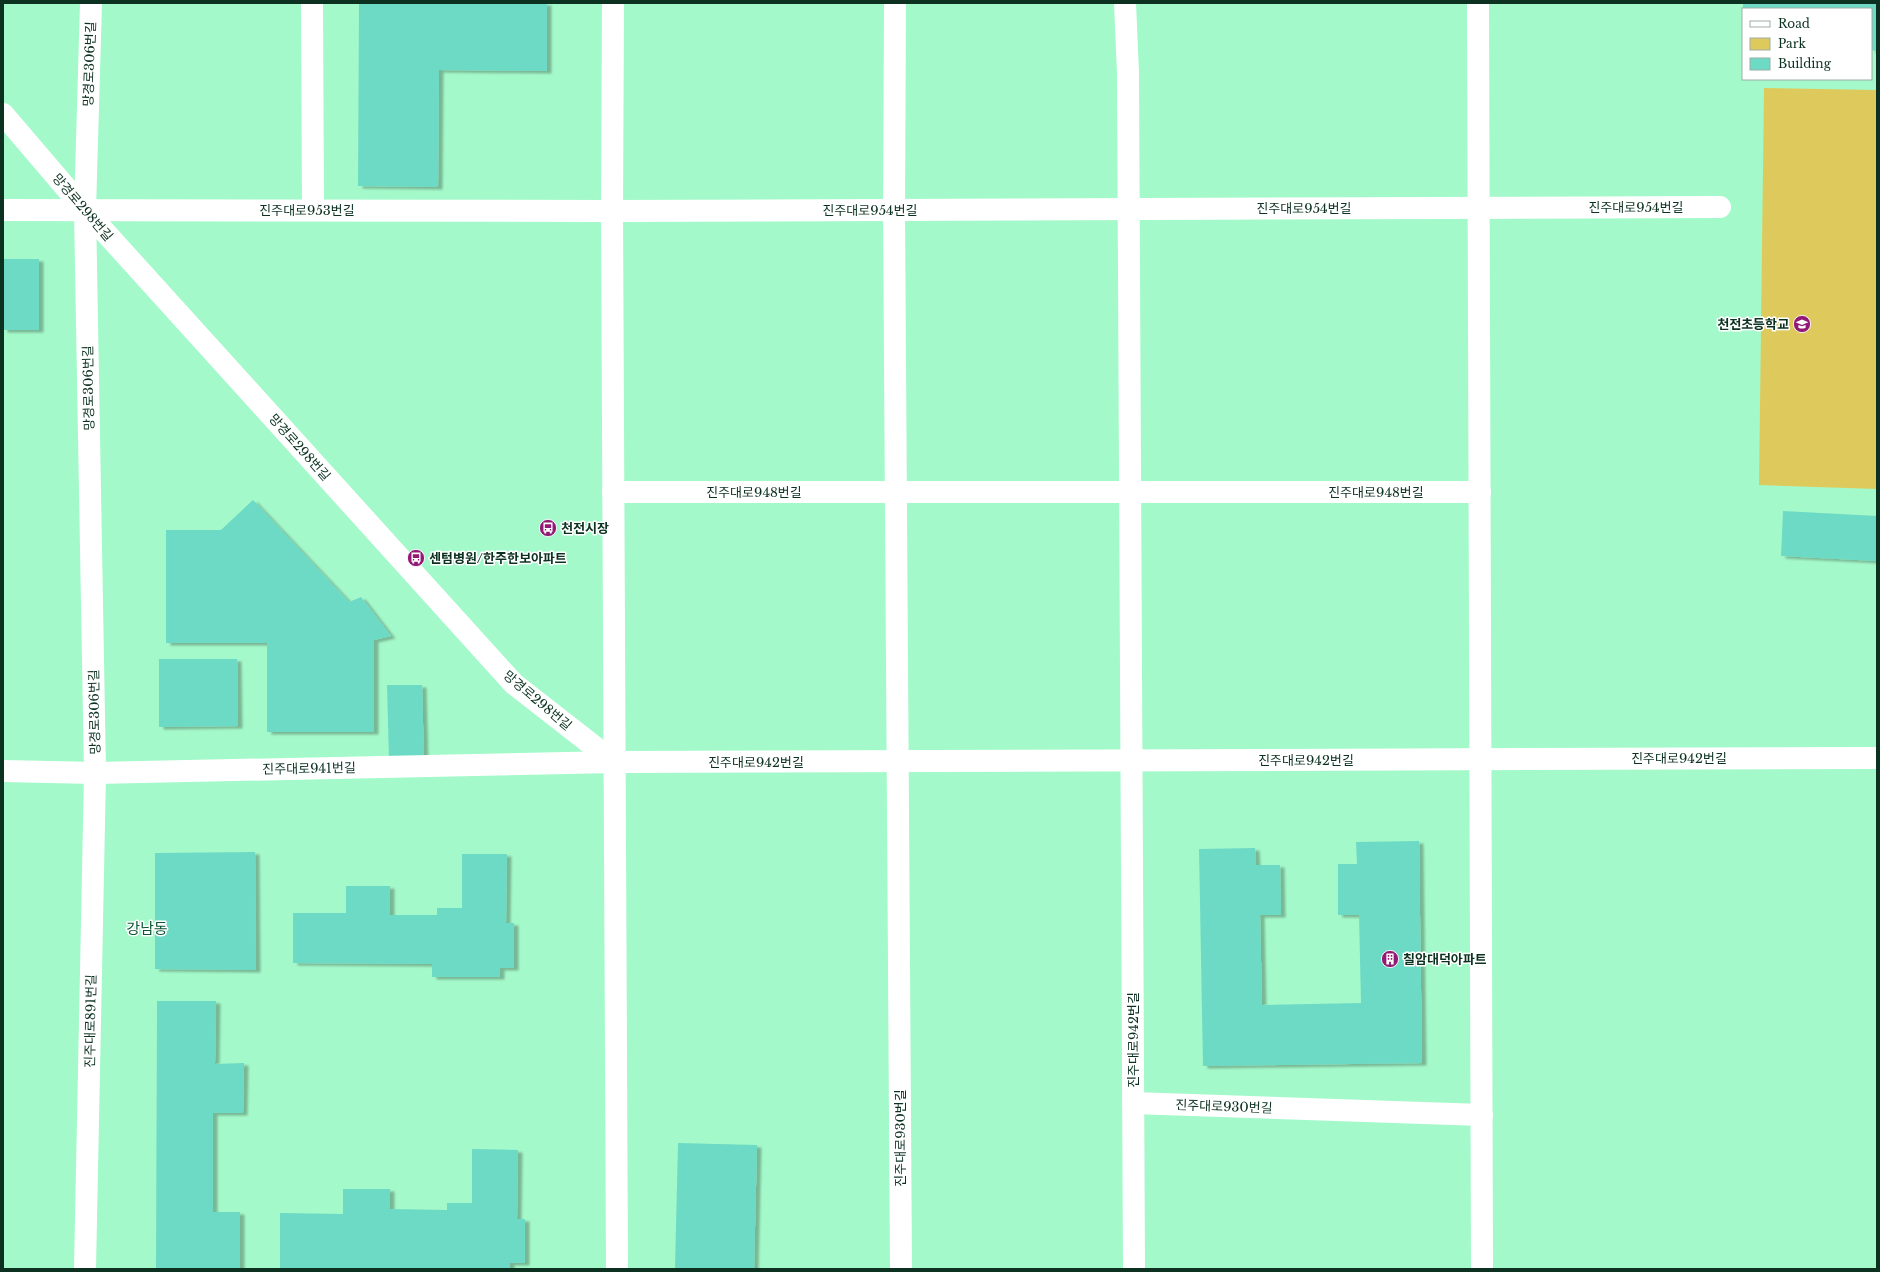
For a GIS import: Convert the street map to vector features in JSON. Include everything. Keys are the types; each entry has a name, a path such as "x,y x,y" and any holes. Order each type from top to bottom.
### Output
{"street":[{"name":"망경로306번길","path":"91,3 84,210 95,773"},
{"path":"312,3 313,210"},
{"path":"613,3 612,211 617,1269"},
{"path":"895,3 895,492 898,761"},
{"path":"1125,3 1128,73 1130,492"},
{"path":"1478,3 1482,1269"},
{"name":"망경로298번길","path":"3,114 84,210 514,684 614,762"},
{"name":"진주대로954번길","path":"612,211 1720,207"},
{"name":"진주대로953번길","path":"3,210 612,211"},
{"name":"진주대로948번길","path":"613,492 1480,492"},
{"name":"진주대로942번길","path":"1130,492 1133,1103"},
{"name":"진주대로942번길","path":"614,762 1877,758"},
{"name":"진주대로930번길","path":"898,761 901,1269"},
{"name":"진주대로941번길","path":"3,771 95,773 614,762"},
{"name":"진주대로891번길","path":"85,1269 95,773"},
{"path":"1133,1103 1134,1269"},
{"name":"진주대로930번길","path":"1133,1103 1482,1115"}],"green space":[{"name":"천전초등학교","path":"1764,88 1877,90 1877,489 1759,485"}],"building":[{"path":"359,3 547,3 547,71 439,70 438,187 358,186"},
{"path":"1743,3 1877,3 1877,51 1872,50 1872,8 1743,8"},
{"path":"3,259 39,259 39,330 3,330"},
{"path":"253,500 349,602 361,597 391,636 374,640 374,732 267,732 267,643 166,643 166,530 221,530"},
{"path":"1783,511 1877,516 1877,561 1781,556"},
{"path":"159,659 237,659 238,726 159,727"},
{"path":"387,685 422,685 424,761 389,761"},
{"name":"칠암대덕아파트","path":"1419,841 1422,1063 1203,1066 1199,849 1255,848 1256,865 1280,865 1281,915 1260,915 1262,1005 1361,1003 1359,915 1338,915 1338,864 1357,864 1356,842"},
{"path":"255,852 256,970 155,969 155,853"},
{"path":"462,854 507,854 506,923 514,923 514,968 500,968 500,977 432,977 432,964 293,963 293,913 346,913 346,886 390,886 390,915 437,915 437,908 462,908"},
{"path":"157,1001 216,1001 215,1064 244,1063 243,1113 213,1113 213,1212 240,1212 240,1269 156,1269"},
{"path":"678,1143 757,1145 754,1269 675,1269"},
{"path":"472,1149 518,1150 517,1219 525,1219 525,1263 510,1263 510,1269 280,1268 280,1213 343,1214 343,1189 390,1189 390,1209 447,1210 447,1203 472,1203"}],"place":[{"name":"천전초등학교","path":"1802,324"},
{"name":"천전시장","path":"548,528"},
{"name":"센텀병원/한주한보아파트","path":"416,558"},
{"name":"칠암대덕아파트","path":"1390,959"}],"district":[{"name":"강남동","path":"147,929"}]}
